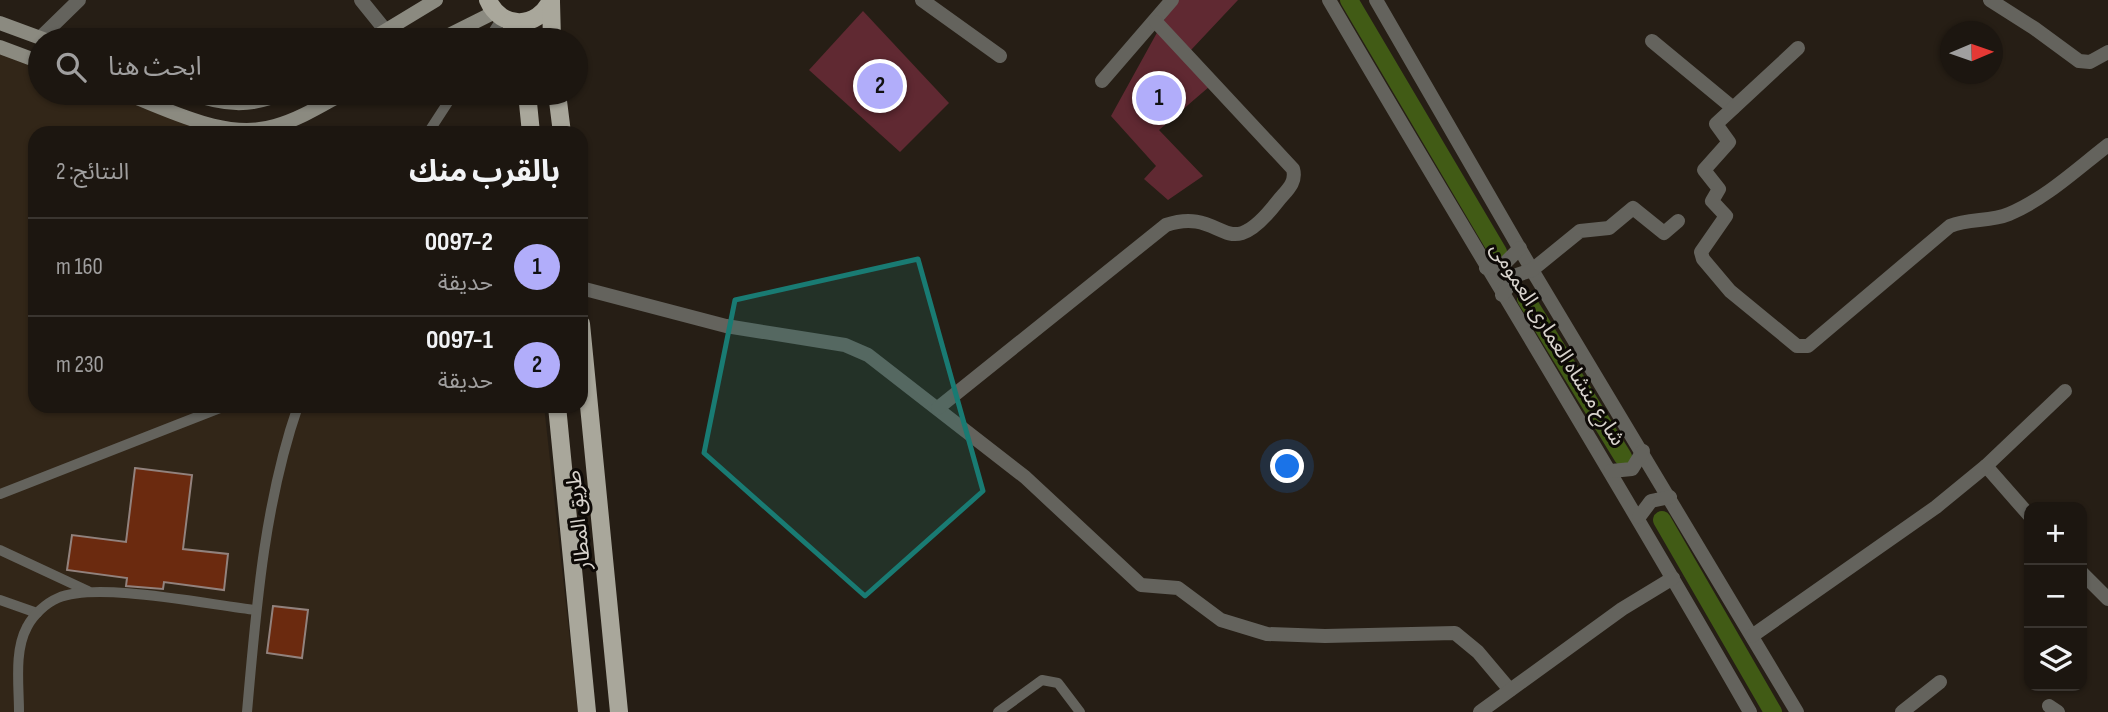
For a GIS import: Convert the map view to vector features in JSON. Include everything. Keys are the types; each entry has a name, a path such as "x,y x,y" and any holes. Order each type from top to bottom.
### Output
{"main road":[{"path":"499,13 530,21 539,17 551,1"},
{"path":"551,1 552,28"},
{"path":"499,13 509,28"},
{"path":"528,105 530,126"},
{"path":"558,105 561,126"},
{"name":"طريق المطار","path":"588,395 619,712"},
{"name":"طريق المطار","path":"559,413 587,712"}],"street":[{"path":"53,28 79,0"},
{"path":"361,0 384,28"},
{"path":"922,0 1000,56"},
{"path":"1102,81 1156,22 1172,0"},
{"name":"شارع منشاه العمارى العمومى","path":"1329,0 1502,295 1639,517 1750,712"},
{"name":"شارع منشاه العمارى العمومى","path":"1376,0 1532,270 1643,451 1797,712"},
{"path":"1990,0 2079,61 2090,62 2108,52"},
{"path":"390,28 426,2"},
{"path":"466,28 499,13"},
{"path":"938,408 1166,225 1178,221 1199,222 1235,236 1242,235 1267,216 1294,182 1293,169 1156,22"},
{"path":"0,23 28,33"},
{"path":"1652,41 1733,108"},
{"path":"0,47 28,58"},
{"path":"1798,48 1716,124 1729,142 1704,169 1720,188 1712,201 1726,216 1702,256 1730,292 1797,346 1803,347 1950,226 2007,215 2054,187 2108,145"},
{"path":"156,105 215,126"},
{"path":"276,126 296,119 314,105"},
{"path":"1502,295 1517,275 1532,270 1580,231 1609,228 1633,208 1664,233 1678,221"},
{"path":"1486,268 1505,262 1520,248"},
{"path":"588,290 726,326 845,345 868,355 1025,477 1141,585 1178,588 1221,620 1267,634 1325,636 1455,633 1478,652 1510,690"},
{"path":"1752,636 1886,543 1986,466 2065,391"},
{"path":"1611,471 1632,468 1643,451"},
{"path":"1986,466 2024,509"},
{"path":"1639,517 1651,500 1670,497"},
{"path":"1480,712 1622,608 1673,578"},
{"path":"2087,578 2108,598"},
{"path":"1902,712 1940,682"}],"lane":[{"path":"433,126 446,105"},
{"path":"0,494 207,413"},
{"path":"247,712 256,610 278,471 296,413"},
{"path":"0,550 88,592"},
{"path":"19,712 20,650 27,627 37,612 58,598 88,592 256,610"},
{"path":"0,600 37,612"},
{"path":"998,712 1036,683 1049,680 1058,683 1080,712"}],"highlighted area":[{"path":"918,259 983,491 865,596 704,453 735,300"}],"shaded area":[{"path":"1175,0 1238,0 1191,50 1217,80 1159,130 1203,176 1168,200 1144,179 1156,166 1111,116"},
{"path":"863,11 949,103 900,152 809,70"},
{"path":"0,53 28,64 28,105 141,105 199,126 28,126 28,413 545,413 578,712 0,712"}],"building":[{"path":"135,468 192,475 183,549 228,554 224,590 164,582 163,589 126,586 127,578 67,570 72,535 126,542"},
{"path":"273,606 308,610 302,658 267,653"}],"waterway":[{"path":"1349,0 1498,252"},
{"path":"1526,299 1623,457"},
{"path":"1662,520 1773,712"}],"place":[{"name":"0097-1","path":"880,86"},
{"name":"0097-2","path":"1159,98"}]}
